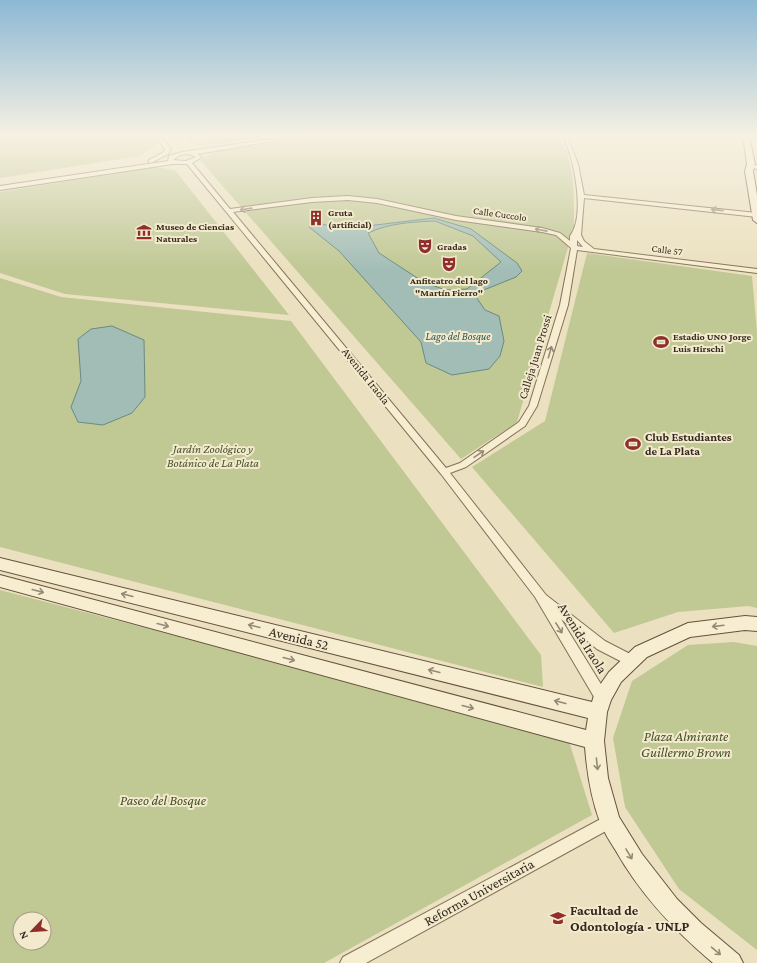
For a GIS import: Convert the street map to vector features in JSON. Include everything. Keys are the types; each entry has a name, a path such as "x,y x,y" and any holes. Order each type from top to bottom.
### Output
{"main road":[{"path":"751,181 757,217"},
{"name":"Avenida 52","path":"0,564 600,705"},
{"name":"Avenida 52","path":"0,581 594,741"},
{"path":"732,963 693,931 669,907 634,862 610,821 598,778 594,741 600,705 615,677 641,652 688,630 745,623 757,624"}],"street":[{"path":"0,184 20,181"},
{"path":"0,188 43,181"},
{"name":"Avenida Iraola","path":"204,181 444,472 539,594 600,705"},
{"name":"Calleja Juan Prossi","path":"444,472 463,464 522,424 533,406 564,305 574,248 573,236 578,231 580,216 581,196 578,181"},
{"path":"581,196 757,217"},
{"name":"Calle Cuccolo","path":"229,211 328,198 370,200 456,218 542,230 558,234 574,248"},
{"path":"578,231 580,240 583,244 595,250"},
{"name":"Calle 57","path":"574,248 757,271"},
{"name":"Avenida Iraola","path":"539,594 602,645 632,661"},
{"name":"Reforma Universitaria","path":"349,963 610,821"}],"green space":[{"path":"68,181 184,181 289,315 65,294 0,273 0,192"},
{"path":"218,181 573,181 574,227 517,422 461,459"},
{"name":"Club Estudiantes de La Plata","path":"587,253 752,276 757,332 757,608 748,606 678,612 614,633 472,467 545,421"},
{"name":"Jardín Zoológico y Botánico de La Plata","path":"0,278 61,297 291,321 541,655 543,687 0,547"},
{"name":"Paseo del Bosque","path":"0,590 568,738 592,815 324,963 0,963"},
{"name":"Plaza Almirante Guillermo Brown","path":"734,642 757,646 757,950 679,889 625,807 613,738 632,681 688,645"}],"water":[{"name":"Lago del Bosque","path":"434,218 471,229 517,263 522,271 516,277 474,294 485,310 499,316 504,341 500,356 489,369 452,375 426,363 421,342 339,251 309,227 318,223 342,229","holes":["435,221 473,236 501,262 467,289 446,290 425,283 379,253 368,233 393,225"]},
{"path":"112,326 144,340 145,397 132,413 103,425 78,422 71,407 81,381 78,339 91,329"}],"waterway":[{"path":"312,214 318,223"}],"place":[{"name":"Gruta (artificial)","path":"316,218"},
{"name":"Museo de Ciencias Naturales","path":"144,232"},
{"name":"Gradas","path":"425,246"},
{"name":"Anfiteatro del lago \"Martín Fierro\"","path":"449,264"},
{"name":"Estadio UNO Jorge Luis Hirschi","path":"661,342"},
{"name":"Club Estudiantes de La Plata","path":"633,444"},
{"name":"Facultad de Odontología - UNLP","path":"558,918"}]}
